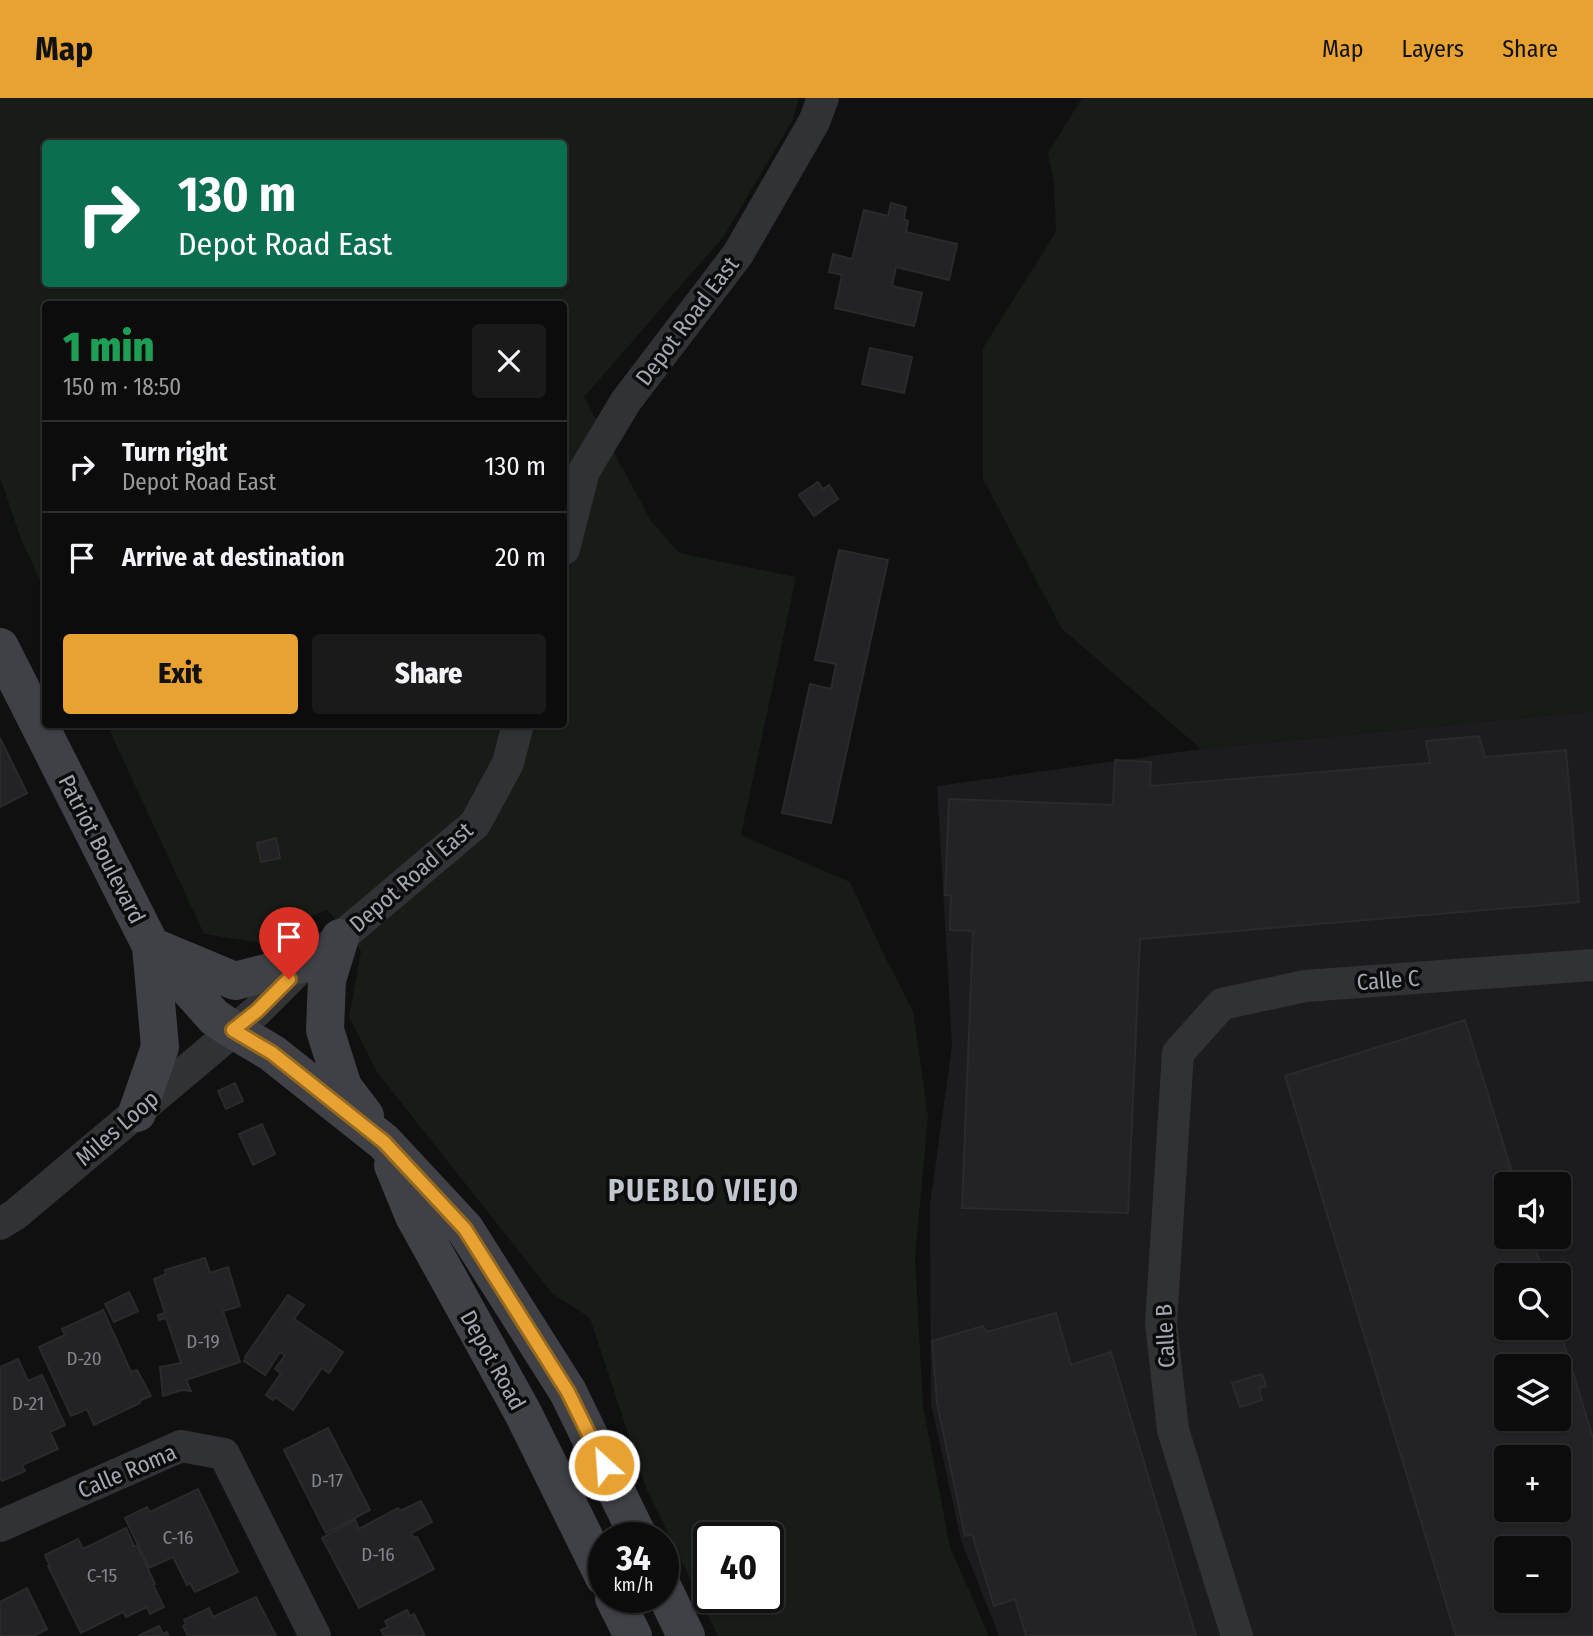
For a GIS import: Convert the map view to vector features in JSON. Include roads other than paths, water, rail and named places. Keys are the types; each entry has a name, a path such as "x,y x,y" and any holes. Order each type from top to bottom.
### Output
{"street":[{"name":"Depot Road East","path":"567,537 584,471 626,401 738,254 814,122 823,98"},
{"name":"Patriot Boulevard","path":"0,647 151,946 214,1017 233,1030"},
{"name":"Depot Road East","path":"233,1030 257,1011 305,963 340,938 475,824 508,763 517,728"},
{"path":"340,938 327,981 325,1030 343,1087 384,1142"},
{"path":"136,1112 160,1047 151,946 235,981 305,963"},
{"name":"Calle C","path":"1197,1033 1222,1004 1305,986 1593,965"},
{"name":"Depot Road","path":"233,1030 272,1053 384,1142 465,1229 568,1392 631,1522"},
{"name":"Miles Loop","path":"0,1224 16,1214 116,1132 233,1030"},
{"name":"Calle B","path":"1197,1033 1178,1053 1161,1322 1173,1430 1237,1636"},
{"name":"Depot Road","path":"384,1142 414,1216 523,1413 588,1545"},
{"name":"Calle Roma","path":"0,1526 181,1446 224,1454 316,1636"},
{"path":"622,1613 633,1636"},
{"path":"676,1613 687,1636"}],"district":[{"name":"PUEBLO VIEJO","path":"704,1191"}]}
